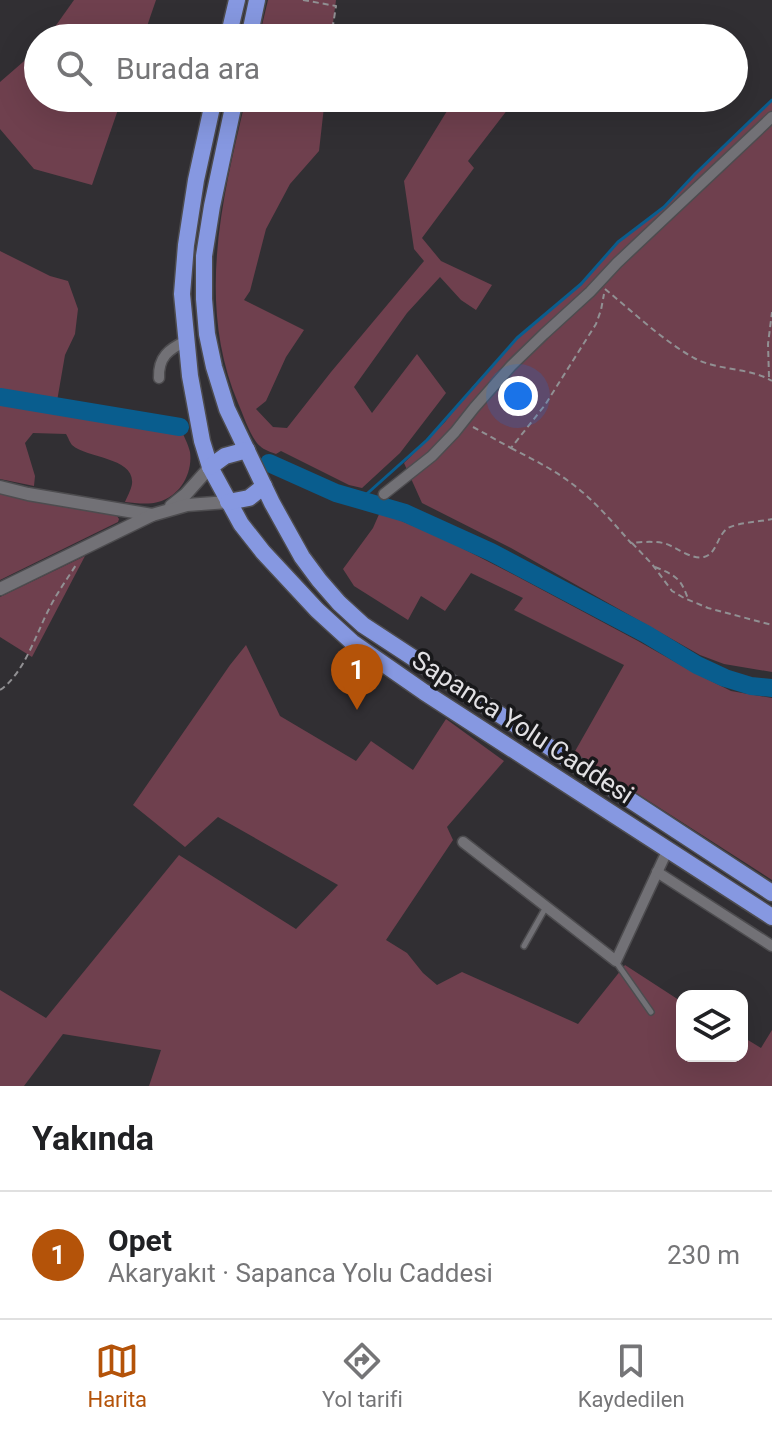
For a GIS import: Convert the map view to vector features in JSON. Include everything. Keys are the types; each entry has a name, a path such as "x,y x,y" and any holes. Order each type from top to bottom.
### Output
{"highway":[{"path":"231,24 237,0"},
{"path":"252,24 257,0"},
{"name":"Sapanca Yolu Caddesi","path":"211,112 196,180 182,294 194,405 210,467 241,524 317,610 352,642 772,917"},
{"name":"Sapanca Yolu Caddesi","path":"232,112 204,256 207,334 227,409 302,557 329,592 363,625 772,893"},
{"path":"210,467 225,456 247,450"},
{"path":"228,502 249,498 264,486"}],"street":[{"path":"384,494 432,456 511,366 602,286 617,263 772,117"},
{"path":"159,378 159,366 164,355 186,341"},
{"path":"166,510 186,494 210,467"},
{"path":"0,487 152,515"},
{"path":"0,589 152,515 187,505 228,502"},
{"path":"463,842 616,961 668,849"},
{"path":"657,872 772,946"}],"lane":[{"path":"524,946 546,907"},
{"path":"616,961 651,1012"}],"path":[{"path":"303,0 336,6 333,24"},
{"path":"602,286 650,327 695,359 771,380 768,344 772,312"},
{"path":"511,448 545,405 596,324 601,310 602,286"},
{"path":"464,421 568,481 598,508 672,591 708,608 772,625"},
{"path":"631,543 666,543 691,555 707,556 730,528 772,519"},
{"path":"0,689 9,684 18,671 51,606 87,546"},
{"path":"653,567 679,579 689,600"}],"shaded area":[{"path":"74,0 156,0 148,24 57,24"},
{"path":"268,0 336,0 333,24 262,24"},
{"path":"24,61 24,112 117,112 92,185 34,169 0,129 0,82"},
{"path":"772,100 772,672 724,664 700,655 511,548 422,503 404,463 445,422 517,338 581,284 618,242 664,207"},
{"path":"243,112 323,112 319,151 290,184 266,229 250,291 244,300 304,330 286,357 266,401 256,409 273,427 287,428 424,261 414,249 404,181 446,112 506,112 468,161 474,168 422,238 441,261 492,285 476,310 461,300 440,277 407,313 354,387 372,413 417,354 446,393 400,453 362,488 349,485 281,451 276,454 260,446 253,438 238,403 225,365 218,327 216,289 217,251"},
{"path":"0,251 50,276 68,281 78,309 75,334 65,355 56,407 180,427 190,460 187,476 173,495 154,503 125,502 132,484 126,468 79,450 66,434 33,433 25,443 35,476 34,486 0,479"},
{"path":"0,493 117,516 119,519 0,580"},
{"path":"380,512 444,539 731,691 772,698 772,880 574,753 624,665 514,610 523,598 471,573 445,611 421,596 408,620 354,586 343,569 373,528"},
{"path":"85,556 32,657 0,637 0,597"},
{"path":"246,645 280,716 356,761 371,741 413,770 446,719 504,761 447,827 453,840 386,940 407,953 437,985 462,972 578,1024 625,965 676,998 676,1062 748,1062 748,1040 761,1048 772,1030 772,1086 149,1086 161,1050 63,1034 24,1086 0,1086 0,990 46,1018 179,855 296,929 338,885 218,817 185,847 133,805"}],"waterway":[{"path":"360,500 427,440 517,338 581,284 618,242 664,207 772,100"},
{"path":"0,397 180,427"},
{"path":"269,463 336,493 405,513 491,552 725,678 751,686 772,688"}],"place":[{"name":"Opet","path":"357,710"}]}
